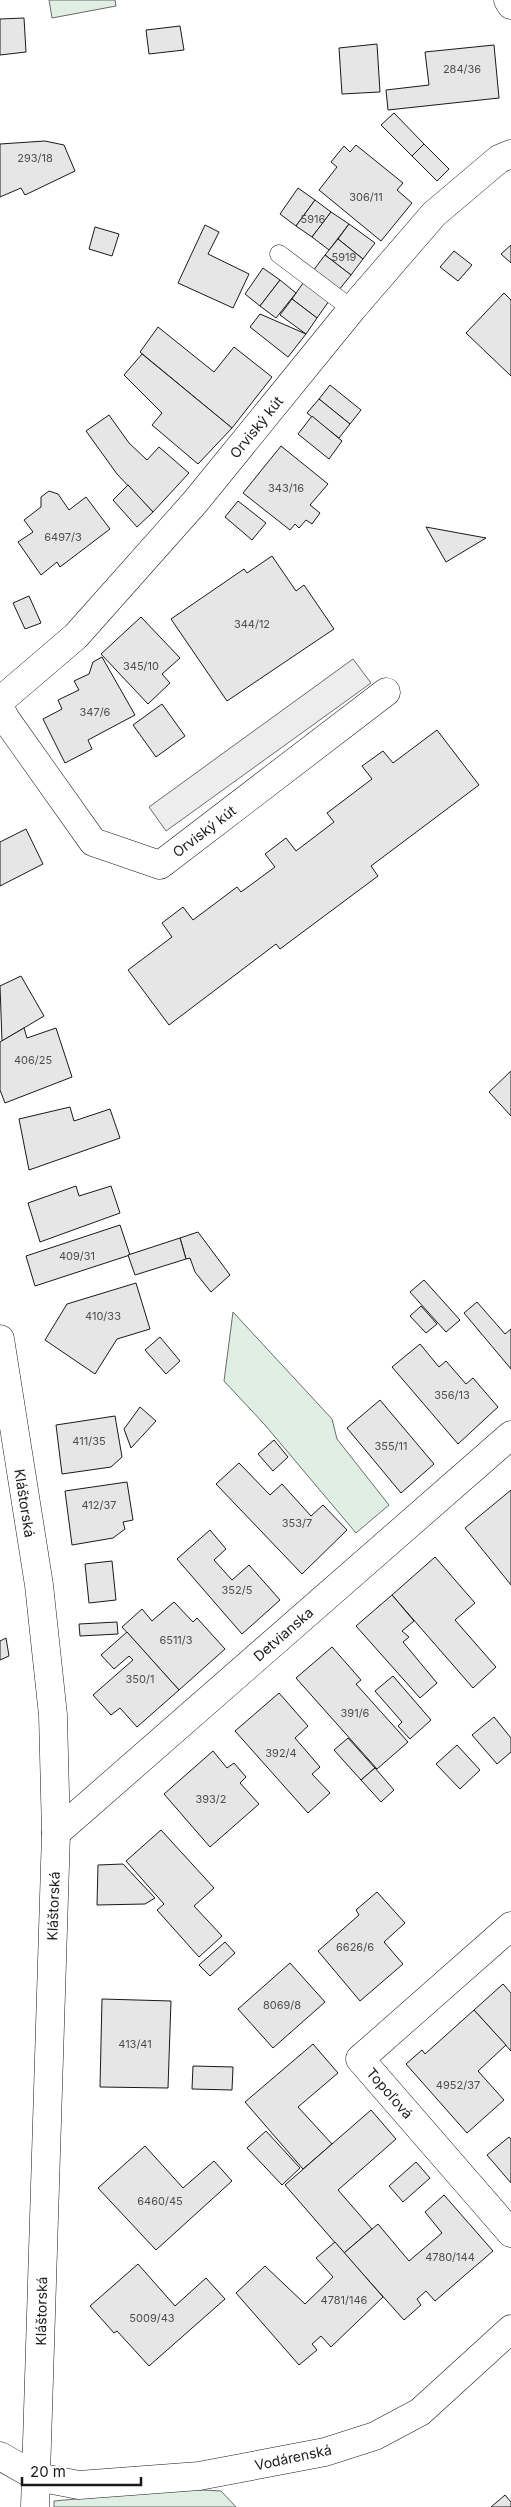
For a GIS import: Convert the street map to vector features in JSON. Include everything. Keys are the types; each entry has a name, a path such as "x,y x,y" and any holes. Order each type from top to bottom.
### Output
{"street":[{"path":"508,0 511,5"},
{"name":"Orviský kút","path":"0,701 76,636 196,501 352,309 434,214 499,159 511,154"},
{"name":"Orviský kút","path":"0,707 5,718 93,842 160,865 386,692"},
{"name":"Kláštorská","path":"0,1339 40,1594 53,1716 56,1833 43,2212 38,2477 35,2507"},
{"name":"Detvianska","path":"56,1833 511,1436"},
{"name":"Topoľová","path":"511,1926 360,2058 511,2233"},
{"name":"Vodárenská","path":"0,2456 38,2477 79,2485 199,2476 325,2452 374,2436 420,2412 511,2329"}],"lane":[{"path":"279,254 352,309"}],"green space":[{"path":"49,0 115,0 116,6 52,18"},
{"path":"233,1312 332,1419 337,1439 389,1505 356,1533 265,1425 224,1381"},
{"path":"185,2489 221,2491 236,2507 54,2507 54,2501"}],"shaded area":[{"path":"353,659 371,683 166,831 149,807"}],"building":[{"path":"24,18 26,52 0,55 0,19"},
{"path":"180,26 184,50 149,54 146,30"},
{"path":"377,44 380,92 342,94 339,48"},
{"path":"494,45 499,98 388,110 386,90 429,85 425,52"},
{"path":"394,113 424,144 412,156 381,125"},
{"path":"45,141 64,145 75,171 25,195 21,188 0,197 0,144"},
{"path":"424,144 449,169 437,181 412,156"},
{"path":"356,145 403,183 397,190 412,203 381,241 319,190 337,167 331,162 344,146 350,152"},
{"path":"298,188 315,200 296,226 280,214"},
{"path":"315,200 331,212 312,237 296,226"},
{"path":"331,212 349,224 329,250 312,237"},
{"path":"349,224 375,243 363,259 338,239"},
{"path":"205,225 219,232 208,254 249,274 233,308 178,283"},
{"path":"95,227 119,234 112,256 89,249"},
{"path":"338,239 363,259 351,275 325,255"},
{"path":"511,245 511,263 501,254"},
{"path":"454,251 472,265 458,281 440,267"},
{"path":"325,255 351,275 338,291 313,271"},
{"path":"263,268 280,280 260,306 245,294"},
{"path":"280,280 296,293 276,318 260,306"},
{"path":"303,283 329,301 317,318 292,299"},
{"path":"504,293 511,300 511,376 466,333"},
{"path":"292,299 317,318 306,334 280,315"},
{"path":"260,314 306,334 288,357 250,327"},
{"path":"158,327 214,372 234,347 272,377 232,428 140,352"},
{"path":"142,354 232,428 198,464 152,425 162,413 124,375"},
{"path":"330,385 361,410 350,424 319,399"},
{"path":"319,399 350,424 339,438 307,413"},
{"path":"109,415 129,443 147,460 159,447 189,473 153,512 117,474 86,431"},
{"path":"312,416 342,441 329,459 298,434"},
{"path":"281,446 328,484 310,505 320,513 312,524 306,520 299,528 295,524 290,530 243,493"},
{"path":"128,485 153,512 137,527 113,500"},
{"path":"49,491 58,494 69,510 86,497 110,529 60,567 57,562 41,575 18,542 33,532 24,520 41,507 41,497"},
{"path":"238,501 266,523 252,540 225,517"},
{"path":"426,527 486,538 446,562"},
{"path":"272,556 296,591 304,585 334,629 227,701 171,619 244,569 247,573"},
{"path":"29,596 41,623 25,629 13,603"},
{"path":"141,617 180,658 162,674 170,683 148,704 101,654"},
{"path":"102,657 135,715 88,740 92,749 65,763 43,719 62,709 58,700 79,690 74,681 89,674 93,662"},
{"path":"162,704 185,736 156,757 133,725"},
{"path":"437,730 479,785 371,866 378,876 280,949 276,944 169,1025 128,970 172,937 162,923 183,907 193,920 237,887 241,892 275,867 265,854 286,838 296,851 334,822 327,813 372,779 362,766 383,751 393,763"},
{"path":"26,829 43,864 0,886 0,842"},
{"path":"21,976 44,1016 2,1041 0,986"},
{"path":"24,1028 27,1038 56,1028 72,1077 5,1103 0,1090 0,1042"},
{"path":"511,1071 511,1116 489,1092"},
{"path":"70,1107 74,1121 110,1109 120,1138 29,1170 19,1119"},
{"path":"76,1186 79,1196 111,1186 120,1213 40,1242 28,1203"},
{"path":"120,1225 130,1255 35,1286 26,1256"},
{"path":"198,1232 230,1275 211,1292 195,1272 190,1258 186,1259 180,1238"},
{"path":"180,1238 186,1259 135,1275 128,1255"},
{"path":"424,1280 460,1320 446,1332 410,1292"},
{"path":"136,1283 150,1329 117,1339 95,1374 45,1340 67,1304"},
{"path":"477,1302 505,1334 511,1329 511,1369 464,1313"},
{"path":"421,1306 437,1324 426,1333 410,1316"},
{"path":"160,1337 180,1361 166,1374 145,1350"},
{"path":"420,1344 439,1367 446,1361 466,1384 473,1378 498,1407 458,1444 392,1367"},
{"path":"380,1400 434,1464 401,1493 347,1428"},
{"path":"140,1407 156,1421 131,1448 124,1429"},
{"path":"115,1416 122,1457 111,1467 62,1474 56,1425"},
{"path":"274,1440 288,1457 273,1471 258,1454"},
{"path":"239,1463 270,1495 282,1484 311,1516 323,1505 347,1530 302,1574 216,1484"},
{"path":"127,1482 133,1520 123,1522 125,1529 113,1538 72,1545 65,1491"},
{"path":"511,1490 511,1585 465,1528"},
{"path":"210,1530 226,1549 214,1560 232,1580 249,1565 280,1600 242,1634 177,1559"},
{"path":"435,1557 475,1603 455,1620 496,1667 473,1688 392,1595"},
{"path":"112,1561 116,1600 89,1603 85,1564"},
{"path":"392,1595 414,1621 402,1631 409,1637 403,1642 437,1683 420,1698 356,1626"},
{"path":"174,1602 193,1622 197,1618 225,1649 179,1690 122,1627 142,1609 152,1621"},
{"path":"117,1622 118,1634 80,1636 79,1624"},
{"path":"127,1632 179,1690 137,1727 120,1708 111,1715 93,1695 133,1660 129,1656 114,1669 101,1655"},
{"path":"6,1638 9,1656 0,1660 0,1641"},
{"path":"332,1647 361,1680 356,1684 408,1742 377,1769 296,1678"},
{"path":"393,1676 431,1720 410,1739 398,1726 402,1722 375,1691"},
{"path":"279,1693 308,1726 295,1738 320,1767 312,1774 330,1793 308,1813 235,1731"},
{"path":"494,1717 511,1738 511,1752 497,1764 472,1735"},
{"path":"348,1738 375,1768 361,1780 334,1750"},
{"path":"457,1745 480,1770 460,1789 436,1764"},
{"path":"213,1751 227,1768 234,1763 246,1777 240,1783 259,1804 210,1847 164,1794"},
{"path":"375,1768 394,1790 381,1802 361,1780"},
{"path":"161,1830 214,1888 194,1906 222,1936 199,1957 157,1910 164,1904 126,1861"},
{"path":"123,1864 155,1898 145,1904 97,1905 98,1865"},
{"path":"377,1892 405,1923 384,1942 403,1964 360,2001 318,1951 359,1915 356,1910"},
{"path":"225,1942 235,1953 210,1976 199,1965"},
{"path":"290,1963 325,2002 273,2048 238,2009"},
{"path":"503,1984 511,1993 511,2051 474,2010"},
{"path":"102,1999 171,2001 168,2088 100,2087"},
{"path":"474,2010 506,2045 478,2071 504,2100 467,2133 406,2064 422,2050 425,2054"},
{"path":"313,2044 338,2073 298,2107 332,2144 303,2169 245,2102"},
{"path":"193,2066 233,2067 232,2090 192,2089"},
{"path":"371,2110 396,2139 338,2190 372,2229 344,2253 285,2185"},
{"path":"266,2131 300,2168 282,2185 247,2148"},
{"path":"509,2137 511,2139 511,2183 487,2155"},
{"path":"145,2146 183,2188 214,2161 232,2181 156,2250 98,2188"},
{"path":"416,2162 430,2178 403,2202 389,2186"},
{"path":"444,2195 493,2251 435,2301 426,2291 417,2299 421,2305 404,2320 344,2253 378,2224 409,2261 442,2233 425,2212"},
{"path":"335,2242 383,2297 331,2347 321,2336 312,2344 317,2350 299,2365 236,2293 265,2266 305,2304 333,2277 316,2258"},
{"path":"138,2264 175,2306 206,2278 225,2299 149,2366 117,2331 114,2333 90,2306"},
{"path":"505,2495 511,2502 511,2507 491,2507"}]}
